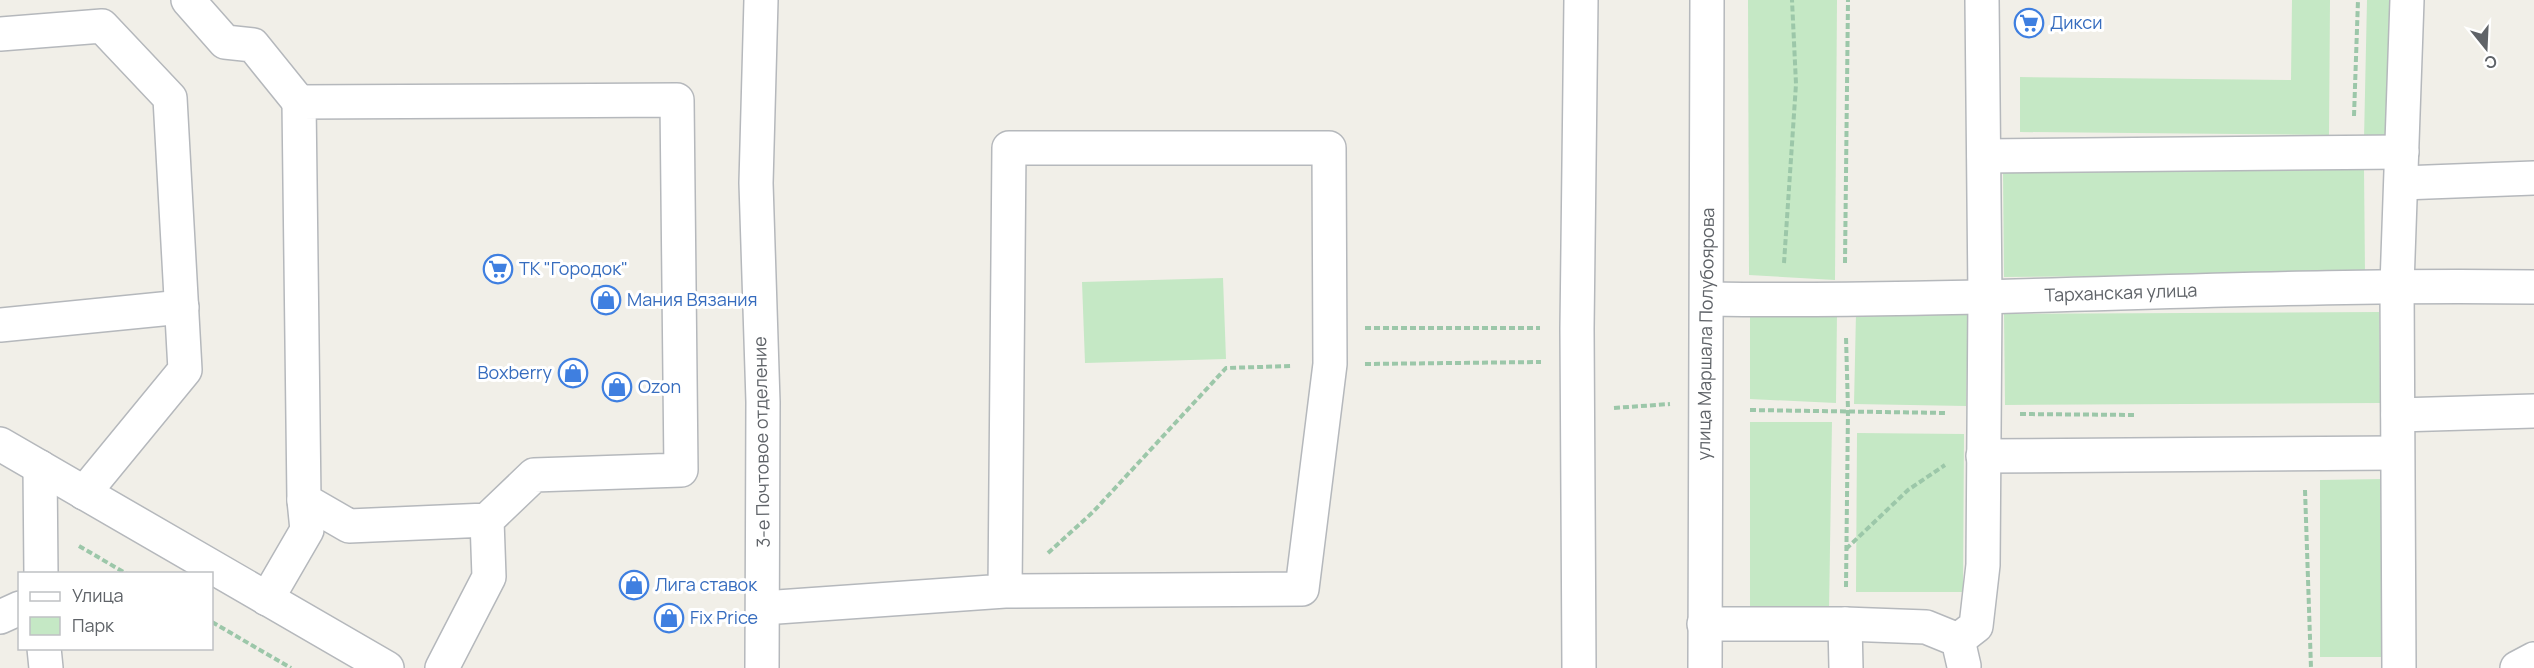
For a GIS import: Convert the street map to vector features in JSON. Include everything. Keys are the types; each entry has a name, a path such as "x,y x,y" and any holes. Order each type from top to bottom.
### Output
{"street":[{"path":"188,0 225,42 253,45 299,102 304,500 307,530 267,599"},
{"name":"3-е Почтовое отделение","path":"760,0 756,183 763,402 762,668"},
{"path":"1579,668 1577,328 1581,0"},
{"name":"улица Маршала Полубоярова","path":"1705,668 1705,417 1708,299 1707,0"},
{"path":"1704,624 1845,624 1926,627 1961,653 1976,626 1983,565 1985,297 1982,0"},
{"path":"2399,668 2396,453 2397,285 2407,0"},
{"path":"0,34 102,26 170,98 185,369 84,493"},
{"path":"299,102 677,100 681,470 534,475 487,520 349,526 304,500"},
{"path":"763,608 1005,591 1302,589 1330,364 1329,148 1009,148 1005,591"},
{"path":"1984,156 2353,153 2402,168 2534,178"},
{"name":"Тарханская улица","path":"1708,299 1985,297 2397,285 2534,287"},
{"path":"0,325 182,307"},
{"path":"2398,416 2534,411"},
{"path":"0,444 387,668"},
{"path":"1983,456 2396,453"},
{"path":"40,467 41,572"},
{"path":"442,668 489,578 487,520"},
{"path":"0,617 18,610"},
{"path":"1845,624 1846,668"},
{"path":"44,650 45,668"},
{"path":"2517,668 2534,659"}],"path":[{"path":"1782,300 1796,84 1792,0"},
{"path":"2353,153 2358,0"},
{"path":"1330,328 1577,328"},
{"path":"1005,591 1094,512 1226,368 1330,364 1578,361"},
{"path":"1578,411 1671,404"},
{"path":"1750,410 2137,415"},
{"path":"2304,453 2311,668"},
{"path":"1846,549 1908,490 1954,458 1983,456"},
{"path":"213,623 291,668"}],"green space":[{"path":"1748,0 1837,0 1835,280 1749,275"},
{"path":"2292,0 2330,0 2329,135 2020,132 2020,77 2291,80"},
{"path":"2367,0 2392,0 2388,140 2364,139"},
{"path":"2364,169 2365,274 2004,277 2003,172"},
{"path":"1223,278 1226,359 1085,363 1082,282"},
{"path":"1750,311 1837,312 1836,403 1750,399"},
{"path":"2379,312 2380,403 2005,405 2004,314"},
{"path":"1856,313 1968,315 1966,406 1854,404"},
{"path":"1750,422 1832,422 1829,611 1750,613"},
{"path":"1857,433 1964,434 1963,592 1856,592"},
{"path":"2384,479 2384,657 2320,657 2320,480"}],"place":[{"name":"Дикси","path":"2029,23"},
{"name":"ТК \"Городок\"","path":"498,269"},
{"name":"Мания Вязания","path":"606,300"},
{"name":"Boxberry","path":"573,373"},
{"name":"Ozon","path":"617,387"},
{"name":"Лига ставок","path":"634,585"},
{"name":"Fix Price","path":"669,618"}]}
